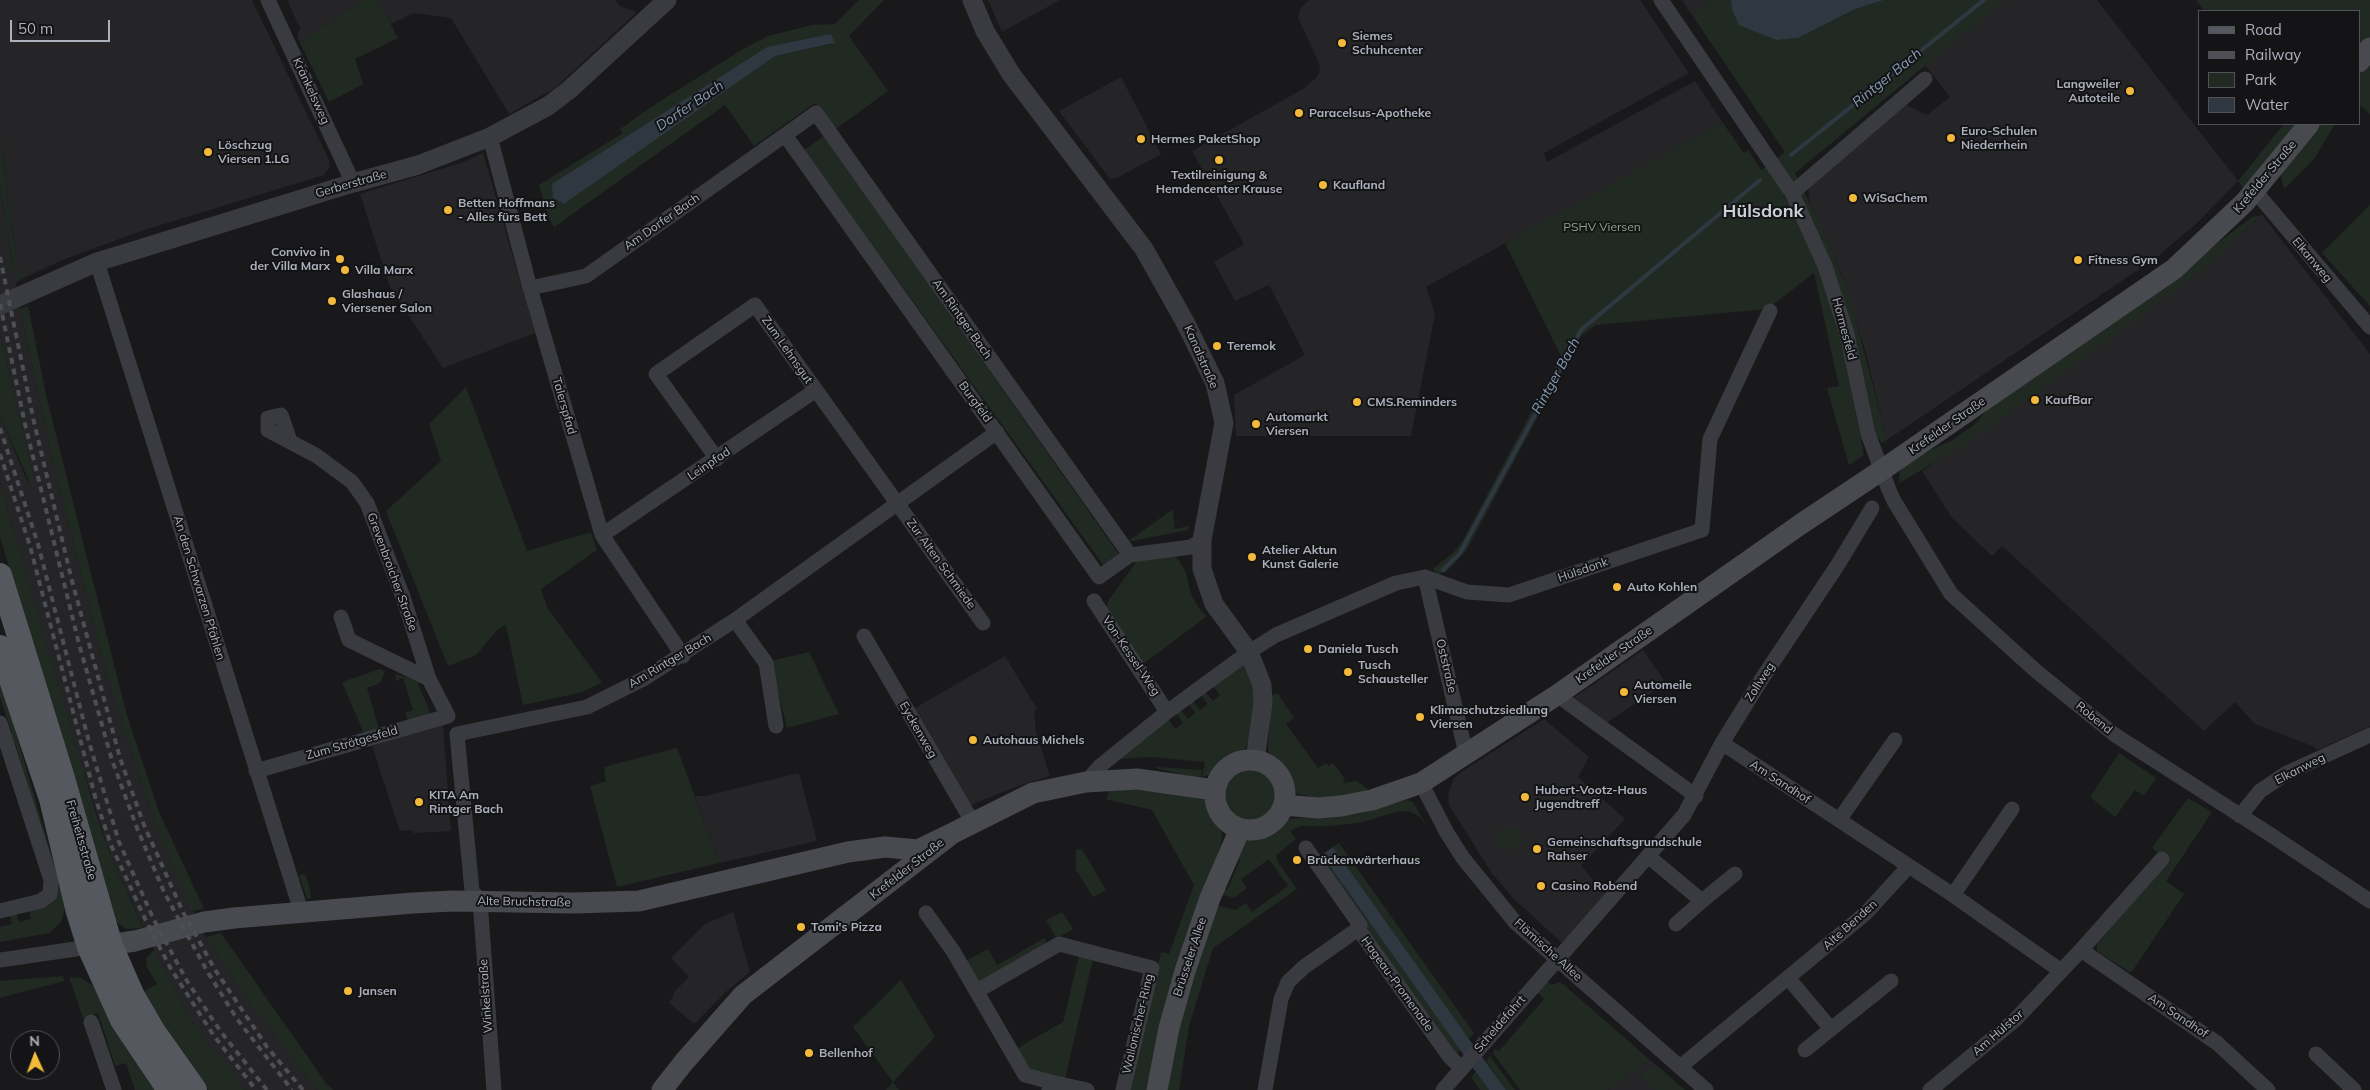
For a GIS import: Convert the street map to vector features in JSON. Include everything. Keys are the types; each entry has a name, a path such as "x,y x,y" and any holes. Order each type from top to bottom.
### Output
{"main road":[{"path":"2360,61 2370,48"},
{"name":"Krefelder Straße","path":"1284,805 1341,806 1372,800 1422,783 1557,695 1801,524 2174,268 2224,224 2255,191 2308,125"},
{"name":"Freiheitsstraße","path":"0,575 62,775 100,946 122,1020 169,1090"},
{"name":"Freiheitsstraße","path":"0,647 51,799 78,912 133,996 154,1032 195,1090"},
{"path":"1255,760 1268,765 1278,773 1285,792 1284,805 1280,815 1269,825 1255,830 1240,829 1227,822 1220,814 1215,800 1215,790 1219,778 1231,765 1255,760"},
{"name":"Krefelder Straße","path":"662,1090 743,995 953,833 1033,793 1086,782 1137,780 1215,790"},
{"name":"Brüsseler Allee","path":"1157,1090 1169,1028 1185,971 1210,898 1240,829"},
{"name":"Alte Bruchstraße","path":"100,946 204,922 413,903 639,901 848,852 885,847 918,850 953,833"}],"street":[{"name":"Kränkelsweg","path":"268,0 353,183"},
{"name":"Gerberstraße","path":"0,305 97,262 424,163 490,137 548,106 569,90 666,0"},
{"name":"Kanalstraße","path":"972,0 985,31 1011,74 1144,249 1181,314 1215,383 1224,422 1202,540 1202,569 1214,604 1249,652 1262,686 1263,704 1255,760"},
{"name":"Hormesfeld","path":"1661,0 1790,189 1826,266 1847,334 1868,434 1882,470"},
{"path":"1790,189 1925,79"},
{"name":"Am Rintger Bach","path":"784,135 816,113 1130,555"},
{"name":"Burgfeld","path":"784,135 1099,577 1130,555 1191,547 1202,540"},
{"name":"Am Dorfer Bach","path":"530,288 586,276 784,135"},
{"name":"Talerspfad","path":"490,137 530,288 602,536 683,656"},
{"name":"Elkanweg","path":"2255,191 2370,328"},
{"name":"An den Schwarzen Pfählen","path":"97,262 302,914"},
{"name":"Zum Lehnsgut","path":"717,458 656,374 755,305 898,505"},
{"name":"Hülsdonk","path":"1425,577 1467,592 1509,595 1702,530 1710,439 1770,311"},
{"name":"Leinpfad","path":"602,536 816,390"},
{"name":"Am Rintger Bach","path":"480,901 472,891 457,734 587,707 645,678 683,656 735,620 898,505 997,432"},
{"name":"Grevenbroicher Straße","path":"290,441 316,456 352,482 367,503 403,598 429,679 448,716"},
{"name":"Robend","path":"1882,470 1894,501 1951,594 2036,671 2115,735 2370,901"},
{"name":"Zur Alten Schmiede","path":"898,505 983,623"},
{"name":"Zollweg","path":"1558,960 1684,814 1696,796 1722,743 1872,508"},
{"path":"1086,782 1100,766 1167,712 1249,652 1276,635 1396,583 1425,577"},
{"name":"Oststraße","path":"1425,577 1466,754"},
{"name":"Von-Kessel-Weg","path":"1094,601 1167,712"},
{"path":"342,617 349,640 429,679"},
{"path":"735,620 766,663 776,726"},
{"name":"Eyckenweg","path":"864,636 973,823"},
{"path":"1557,695 1696,796"},
{"name":"Zum Strötgesfeld","path":"256,771 448,716"},
{"path":"0,723 51,880 50,894 41,901 0,911"},
{"name":"Elkanweg","path":"2240,816 2260,791 2287,773 2370,735"},
{"path":"1839,820 1895,740"},
{"name":"Am Sandhof","path":"1722,743 1953,895 2061,971"},
{"name":"Flämische Allee","path":"1422,783 1447,833 1483,885 1515,922 1706,1090"},
{"path":"1953,895 2012,809"},
{"name":"Hageau-Promenade","path":"1306,848 1360,925 1358,929 1449,1056 1464,1065"},
{"path":"1648,856 1702,901"},
{"path":"2061,971 2082,950 2162,859"},
{"name":"Alte Benden","path":"1680,1067 1866,913 1908,867"},
{"path":"1676,924 1735,874"},
{"name":"Winkelstraße","path":"480,901 494,1090"},
{"path":"926,913 976,991 1025,1074 1050,1086 1087,1090"},
{"path":"1265,1090 1281,999 1288,982 1304,967 1358,929"},
{"name":"Wallonischer-Ring","path":"976,991 1059,944 1152,968 1123,1090"},
{"path":"0,960 100,946"},
{"name":"Am Sandhof","path":"2082,950 2217,1043 2268,1090"},
{"name":"Scheldefahrt","path":"1443,1090 1558,960"},
{"name":"Am Hülstor","path":"1930,1090 2015,1020 2061,971"},
{"path":"1789,978 1831,1029"},
{"path":"1805,1050 1891,980"},
{"path":"91,1022 114,1090"},
{"path":"2316,1054 2354,1090"}],"shaded area":[{"path":"0,0 252,0 329,160 330,167 324,175 141,231 60,261 20,280 7,200 0,123"},
{"path":"287,0 363,0 300,43 297,37 300,28"},
{"path":"378,0 615,0 620,6 637,12 555,88 509,114 451,18 414,13 391,24"},
{"path":"988,0 1060,0 1002,32"},
{"path":"1309,0 1640,0 1689,73 1544,153 1547,162 1695,81 1723,123 1426,287 1435,314 1411,436 1236,436 1234,395 1305,355 1269,285 1235,301 1214,262 1244,244 1192,151 1303,89 1316,78 1320,71 1319,63 1298,18 1300,9"},
{"path":"1682,0 1713,0 1692,15"},
{"path":"2005,0 2097,0 2238,181 2198,222 2157,257 1887,440 1865,350 1842,275 1810,203 1808,188 1906,105 1927,115 1950,97 1925,65"},
{"path":"1121,77 1161,154 1117,178 1110,179 1059,111"},
{"path":"483,153 535,333 443,368 390,287 360,194 461,163"},
{"path":"0,183 20,309 53,462 104,665 149,807 172,865 206,937 251,1005 318,1090 245,1090 235,1079 193,1023 154,950 110,854 78,753 0,483 0,415 24,474 33,489 33,473 0,335"},
{"path":"2262,215 2370,354 2370,726 2317,750 2315,747 2255,724 2235,702 2204,731 2002,546 1992,556 1952,518 1922,471 1993,424 2202,270"},
{"path":"1643,650 1666,683 1606,723 1572,699"},
{"path":"1005,656 1037,709 1034,711 1036,732 1050,776 1018,786 966,807 910,711"},
{"name":"Gemeinschaftsgrundschule Rahser","path":"1544,719 1589,757 1578,777 1625,819 1581,866 1606,894 1563,944 1514,899 1491,872 1449,805 1448,796 1453,780 1458,774"},
{"name":"KITA Am Rintger Bach","path":"443,725 451,831 414,833 411,830 400,831 372,746 434,726"},
{"path":"799,773 817,841 719,863 695,796 705,796"},
{"path":"733,912 750,972 727,991 694,1024 669,1003 673,993 689,977 671,958 705,924"},
{"path":"1650,1060 1655,1064 1639,1076 1655,1090 1608,1090"}],"green space":[{"path":"363,0 378,0 398,38 355,59 363,84 329,102 300,43"},
{"path":"859,0 884,0 849,36 888,91 834,130 815,103 754,146 725,105 554,227 549,219 539,185 623,133 620,129 651,107 745,48 768,36 812,25 835,24","holes":["834,44 775,56 564,204 553,198 553,184 767,47"]},
{"path":"1713,0 1731,0 1732,9 1758,32 1776,40 1798,38 1855,9 1884,0 2005,0 1795,173 1825,235 1849,294 1887,440 1882,443 1872,430 1858,358 1776,159 1785,152 1692,15"},
{"path":"2196,0 2370,0 2370,37 2360,50 2360,10 2203,10"},
{"path":"2370,58 2370,114 2360,105 2360,71"},
{"path":"0,123 7,200 20,280 16,283 0,183"},
{"name":"PSHV Viersen","path":"1723,123 1744,153 1748,150 1761,170 1767,166 1775,178 1824,275 1842,343 1864,455 1849,465 1827,388 1839,386 1814,273 1767,309 1596,325 1581,336 1466,551 1447,571 1437,575 1433,569 1455,551 1463,540 1561,356 1505,243"},
{"path":"2283,125 2298,125 2244,189 2238,181"},
{"path":"2318,125 2334,125 2314,159 2284,189 2281,174"},
{"path":"824,136 1120,556 1104,566 804,150"},
{"path":"2370,205 2370,306 2322,253"},
{"path":"2262,215 2202,270 2141,316 1966,444 1899,483 1900,470 1923,453 1951,441 1974,425 1993,403 2148,296 2252,217"},
{"path":"28,306 47,399 126,712 159,812 204,909 192,911 172,865 149,807 104,665 53,462 20,309"},
{"path":"0,335 33,473 33,490 0,415"},
{"path":"466,387 527,551 591,532 597,550 541,589 547,607 602,683 579,693 523,705 506,625 498,629 476,655 448,666 386,511 441,461 429,424"},
{"path":"0,483 96,814 110,854 143,928 126,929 115,921 0,537"},
{"path":"1173,509 1175,529 1189,526 1188,530 1127,542"},
{"path":"1175,555 1186,572 1191,594 1200,610 1207,616 1142,665 1105,613 1108,601 1137,561"},
{"path":"809,652 839,714 787,728 771,661"},
{"path":"1245,662 1256,696 1249,739 1245,750 1239,757 1217,772 1202,777 1205,762 1152,757 1116,759 1168,719 1175,729 1183,723 1176,713 1181,710 1188,719 1195,713 1189,704 1193,701 1200,710 1208,704 1201,695 1205,692 1213,701 1220,695 1213,686"},
{"path":"380,669 385,671 380,683 367,688 380,732 365,736 342,682"},
{"path":"396,674 417,681 430,712 426,718 409,723 405,713 413,710 403,678 395,681"},
{"path":"0,677 66,906 61,922 49,933 0,942 0,927 12,924 9,914 16,913 19,922 31,919 29,909 50,901 26,793 30,791 15,743 11,744 8,735 12,733 0,697"},
{"path":"1278,694 1294,718 1286,724 1318,768 1326,763 1329,766 1333,763 1345,779 1343,783 1357,781 1370,791 1342,797 1317,798 1295,793 1285,776 1272,760 1268,749 1271,695"},
{"path":"677,748 719,863 617,887 590,786 606,781 604,767"},
{"path":"2119,753 2156,778 2144,796 2135,790 2115,817 2090,797"},
{"path":"1155,767 1202,770 1201,776 1194,777"},
{"path":"1246,770 1256,770 1270,777 1277,791 1277,801 1270,815 1256,822 1246,822 1236,818 1229,811 1225,801 1225,791 1229,781 1236,774"},
{"path":"1111,787 1198,796 1207,801 1221,826 1222,839 1217,858 1166,1009 1146,1090 1129,1090 1161,952 1169,954 1194,885 1152,810 1106,799"},
{"path":"2188,798 2212,812 2166,881 2184,894 2131,973 2097,951 2097,944 2167,862 2152,848"},
{"path":"1405,800 1413,802 1426,825 1419,816 1409,811 1395,812 1363,822 1331,826 1301,826 1290,831 1296,839 1276,855 1278,862 1297,889 1213,948 1189,1026 1179,1090 1164,1090 1169,1061 1214,905 1236,910 1246,903 1252,912 1288,886 1269,859 1241,879 1247,888 1234,898 1219,893 1221,888 1227,890 1240,860 1235,857 1244,842 1275,828 1287,819 1361,814"},
{"path":"1510,826 1518,830 1522,838 1518,846 1510,850 1502,846 1498,838 1502,830"},
{"path":"1339,843 1474,1033 1469,1039 1333,847"},
{"path":"1082,849 1106,890 1093,897 1076,870 1076,850"},
{"path":"1322,855 1460,1050 1455,1055 1316,859"},
{"path":"305,874 311,898 307,899 299,875"},
{"path":"1062,912 1073,929 1059,937 1055,936 1046,920"},
{"path":"221,933 326,1083 333,1090 318,1090 251,1005 206,937"},
{"path":"1045,938 1046,944 978,983 962,963 988,949 997,965"},
{"path":"154,950 193,1023 245,1090 208,1090 175,1043 143,992 157,984 147,967 146,958"},
{"path":"1079,956 1093,959 1065,1079 1028,1070 1016,1049 1063,1022"},
{"path":"63,976 64,981 0,998 0,981"},
{"path":"69,977 82,978 98,990 160,1090 135,1090 126,1063 115,1066 98,1013 83,1018"},
{"path":"901,980 935,1037 893,1082 853,1027"},
{"path":"1545,980 1552,985 1558,982 1563,984 1650,1060 1608,1090 1520,1090 1493,1053 1495,1049 1499,1051 1544,999 1536,991"},
{"path":"1490,1056 1515,1090 1506,1090 1486,1061"},
{"path":"1655,1064 1685,1090 1655,1090 1639,1076"},
{"path":"1476,1072 1489,1090 1480,1090 1471,1077"},
{"path":"893,1082 899,1090 886,1090"}],"water":[{"path":"1731,0 1884,0 1855,9 1798,38 1776,40 1739,25 1732,9"},
{"name":"Dorfer Bach","path":"831,34 835,43 775,56 564,204 553,198 552,184 767,47"},
{"path":"1333,847 1506,1090 1489,1090 1460,1050 1322,855"}],"waterway":[{"name":"Rintger Bach","path":"1791,155 1984,0"},
{"name":"Rintger Bach","path":"1443,570 1460,553 1581,330 1760,180"}],"railway":[{"path":"0,257 34,422 71,577 120,758 144,825 183,912 214,968 267,1047 303,1090"},
{"path":"0,304 25,424 79,644 112,760 137,828 164,892 207,971 237,1019 292,1090"},
{"path":"0,428 38,544 89,742 119,842 154,920 187,981 221,1032 267,1090"},
{"path":"0,454 30,546 96,800 111,845 147,923 171,969 214,1036 256,1090"}],"place":[{"name":"Siemes Schuhcenter","path":"1342,43"},
{"name":"Langweiler Autoteile","path":"2130,91"},
{"name":"Paracelsus-Apotheke","path":"1299,113"},
{"name":"Euro-Schulen Niederrhein","path":"1951,138"},
{"name":"Hermes PaketShop","path":"1141,139"},
{"name":"Löschzug Viersen 1.LG","path":"208,152"},
{"name":"Textilreinigung & Hemdencenter Krause","path":"1219,160"},
{"name":"Kaufland","path":"1323,185"},
{"name":"WiSaChem","path":"1853,198"},
{"name":"Betten Hoffmans - Alles fürs Bett","path":"448,210"},
{"name":"Convivo in der Villa Marx","path":"340,259"},
{"name":"Fitness Gym","path":"2078,260"},
{"name":"Villa Marx","path":"345,270"},
{"name":"Glashaus / Viersener Salon","path":"332,301"},
{"name":"Teremok","path":"1217,346"},
{"name":"KaufBar","path":"2035,400"},
{"name":"CMS.Reminders","path":"1357,402"},
{"name":"Automarkt Viersen","path":"1256,424"},
{"name":"Atelier Aktun Kunst Galerie","path":"1252,557"},
{"name":"Auto Kohlen","path":"1617,587"},
{"name":"Daniela Tusch","path":"1308,649"},
{"name":"Tusch Schausteller","path":"1348,672"},
{"name":"Automeile Viersen","path":"1624,692"},
{"name":"Klimaschutzsiedlung Viersen","path":"1420,717"},
{"name":"Autohaus Michels","path":"973,740"},
{"name":"Hubert-Vootz-Haus Jugendtreff","path":"1525,797"},
{"name":"KITA Am Rintger Bach","path":"419,802"},
{"name":"Gemeinschaftsgrundschule Rahser","path":"1537,849"},
{"name":"Brückenwärterhaus","path":"1297,860"},
{"name":"Casino Robend","path":"1541,886"},
{"name":"Tomi's Pizza","path":"801,927"},
{"name":"Jansen","path":"348,991"},
{"name":"Bellenhof","path":"809,1053"}],"district":[{"name":"Hülsdonk","path":"1763,212"}]}
